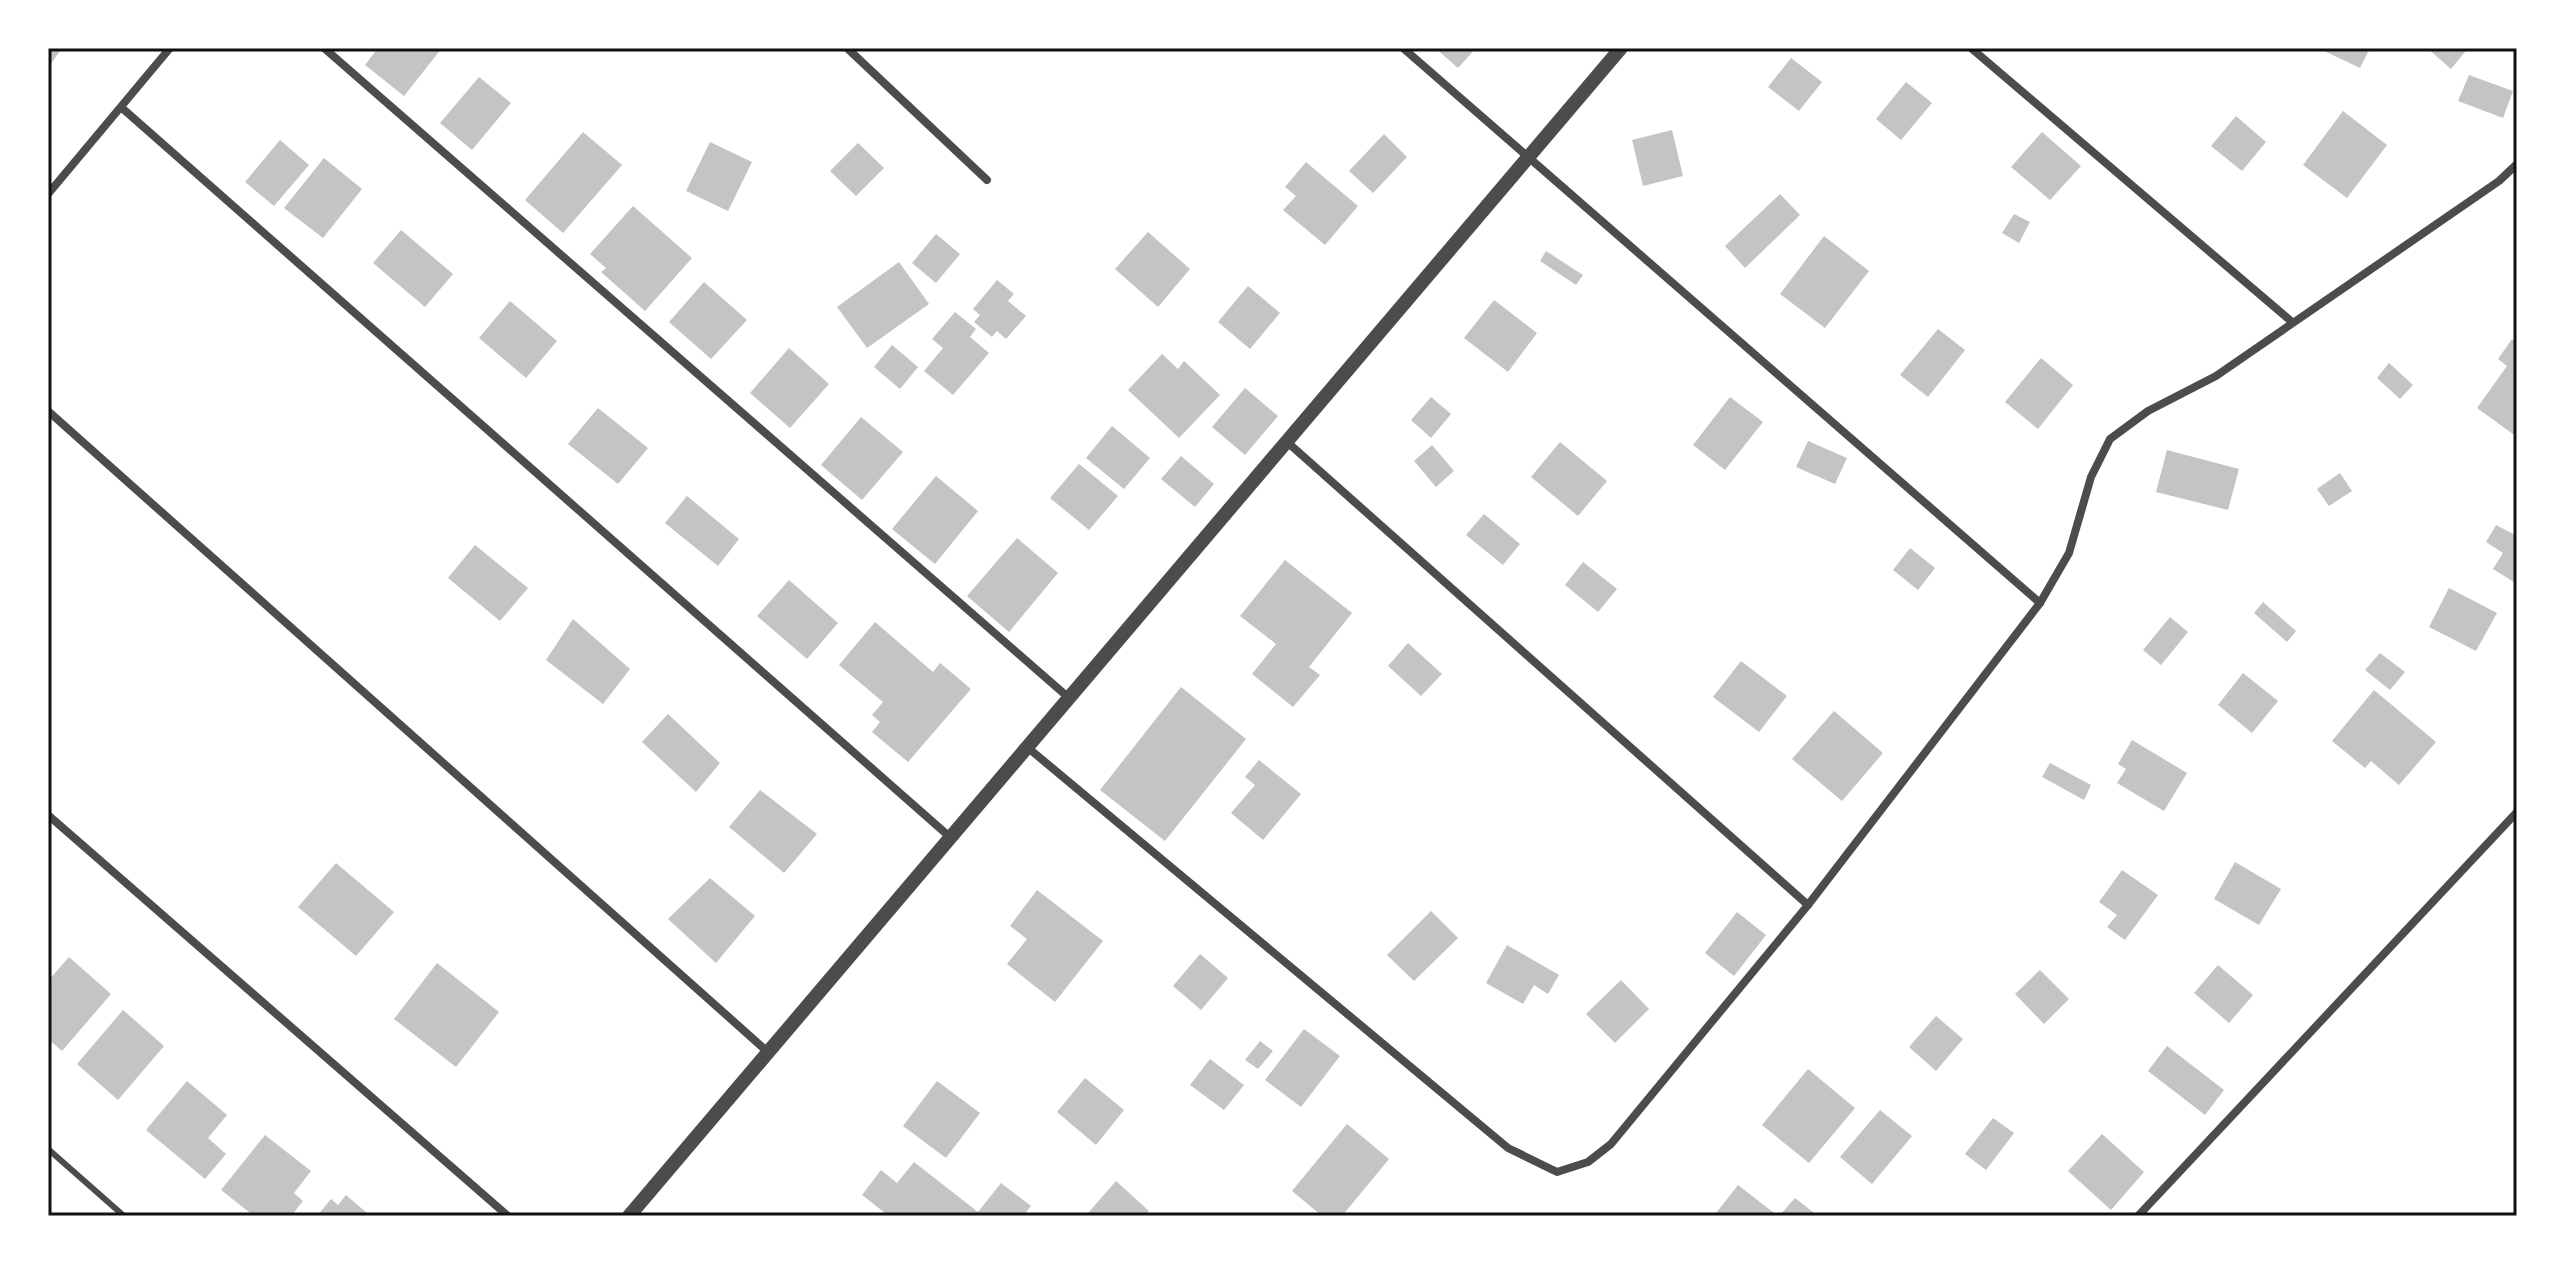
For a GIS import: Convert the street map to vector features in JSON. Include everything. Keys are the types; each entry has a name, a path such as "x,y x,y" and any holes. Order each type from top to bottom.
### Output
{"street":[{"path":"48,194 170,48"},
{"path":"324,48 1069,698"},
{"path":"847,48 987,180"},
{"path":"1403,48 2040,603"},
{"path":"629,1216 1621,48"},
{"path":"1971,48 2292,322"},
{"path":"122,108 951,838"},
{"path":"1027,747 1508,1148 1557,1172 1588,1162 1611,1144 1808,905 2040,603 2069,553 2091,477 2110,439 2148,411 2216,376 2499,181 2517,164"},
{"path":"48,411 769,1053"},
{"path":"1286,441 1808,905"},
{"path":"2138,1216 2517,812"},
{"path":"48,815 508,1216"}],"lane":[{"path":"48,1149 124,1216"}],"building":[{"path":"48,48 62,48 48,68"},
{"path":"378,48 442,48 404,96 365,65"},
{"path":"1435,48 1476,48 1458,68"},
{"path":"2318,48 2370,48 2360,68"},
{"path":"2427,48 2468,48 2451,69"},
{"path":"1791,58 1822,82 1799,111 1768,87"},
{"path":"2469,75 2513,91 2503,118 2458,101"},
{"path":"479,77 511,103 472,150 440,123"},
{"path":"1906,82 1932,103 1901,140 1876,119"},
{"path":"2343,111 2387,145 2347,198 2303,165"},
{"path":"2236,116 2266,142 2242,171 2211,146"},
{"path":"1672,130 1683,176 1643,186 1632,140"},
{"path":"583,132 622,165 563,233 525,200"},
{"path":"2042,132 2081,166 2050,200 2011,167"},
{"path":"1384,134 1407,157 1373,193 1349,171"},
{"path":"280,140 309,165 274,206 245,182"},
{"path":"710,142 752,162 728,211 686,191"},
{"path":"858,143 884,168 856,196 830,171"},
{"path":"324,158 362,189 323,238 284,208"},
{"path":"1306,162 1358,206 1325,245 1283,210 1296,196 1285,187"},
{"path":"1780,194 1800,215 1745,268 1725,246"},
{"path":"633,206 692,258 645,311 601,272 606,268 590,254"},
{"path":"2014,214 2030,222 2019,243 2002,233"},
{"path":"401,230 453,274 425,307 373,263"},
{"path":"1148,232 1190,269 1158,307 1115,269"},
{"path":"936,234 960,254 936,283 912,263"},
{"path":"1824,236 1869,271 1825,328 1780,294"},
{"path":"1546,251 1583,275 1576,285 1540,261"},
{"path":"899,262 929,304 867,348 837,307"},
{"path":"997,280 1014,294 1008,301 1026,316 1006,339 997,331 992,337 974,322 980,315 973,309"},
{"path":"704,282 747,320 711,359 669,322"},
{"path":"1248,286 1280,313 1250,349 1218,322"},
{"path":"1494,300 1537,333 1508,372 1464,338"},
{"path":"510,301 557,341 526,378 479,338"},
{"path":"955,312 976,329 970,337 989,353 953,395 924,371 943,348 932,339"},
{"path":"1938,329 1965,350 1928,397 1900,375"},
{"path":"2512,339 2517,343 2517,437 2477,408 2507,366 2498,359"},
{"path":"892,345 918,367 900,389 874,367"},
{"path":"789,348 829,384 790,428 750,393"},
{"path":"1162,354 1178,369 1184,361 1220,395 1179,438 1128,390"},
{"path":"2041,358 2073,385 2038,429 2005,402"},
{"path":"2389,363 2413,385 2400,399 2377,378"},
{"path":"1245,388 1278,416 1245,455 1212,427"},
{"path":"1431,397 1451,414 1431,438 1411,420"},
{"path":"1730,397 1763,422 1725,470 1693,445"},
{"path":"598,408 648,448 618,484 568,444"},
{"path":"861,417 903,452 862,500 821,465"},
{"path":"1112,426 1150,458 1124,489 1086,458"},
{"path":"1808,441 1847,458 1835,484 1796,467"},
{"path":"1560,442 1607,481 1578,516 1531,477"},
{"path":"1432,445 1454,471 1436,487 1414,461"},
{"path":"2167,450 2239,469 2228,510 2156,492"},
{"path":"1181,456 1214,484 1195,507 1161,479"},
{"path":"1079,464 1118,496 1089,530 1050,498"},
{"path":"2340,473 2352,491 2329,506 2317,489"},
{"path":"936,476 978,511 935,564 892,529"},
{"path":"687,496 739,539 718,566 665,523"},
{"path":"1484,514 1520,544 1503,565 1466,535"},
{"path":"2496,525 2517,536 2517,584 2493,569 2503,553 2486,542"},
{"path":"1017,538 1058,573 1009,632 967,596"},
{"path":"475,545 528,588 500,621 448,578"},
{"path":"1910,548 1935,568 1918,590 1893,570"},
{"path":"1285,560 1352,613 1309,667 1320,675 1293,707 1252,674 1276,644 1240,616"},
{"path":"1583,562 1617,589 1598,612 1565,585"},
{"path":"789,580 838,623 807,659 757,616"},
{"path":"2449,588 2497,613 2476,651 2429,627"},
{"path":"2263,602 2296,631 2287,642 2254,613"},
{"path":"2170,617 2188,632 2161,665 2143,650"},
{"path":"573,619 630,669 603,704 546,660"},
{"path":"875,622 933,672 940,663 971,689 908,762 872,732 880,722 872,715 883,702 839,665"},
{"path":"1408,643 1442,674 1421,696 1388,666"},
{"path":"2380,653 2405,672 2390,690 2365,670"},
{"path":"1741,661 1787,696 1759,732 1713,697"},
{"path":"2243,673 2278,701 2252,733 2218,705"},
{"path":"1181,687 1246,739 1165,841 1100,790"},
{"path":"2374,690 2436,742 2399,785 2371,761 2365,768 2332,741"},
{"path":"1834,711 1883,753 1842,801 1792,759"},
{"path":"668,714 720,763 696,792 642,742"},
{"path":"2132,740 2187,773 2164,811 2117,783 2126,769 2118,764"},
{"path":"1259,760 1301,794 1263,840 1231,813 1255,785 1245,777"},
{"path":"2050,763 2091,785 2084,800 2042,777"},
{"path":"760,790 817,834 784,873 729,827"},
{"path":"2235,862 2281,889 2259,925 2214,899"},
{"path":"336,863 394,912 356,956 298,907"},
{"path":"2122,870 2158,895 2125,940 2107,927 2117,915 2099,902"},
{"path":"710,878 755,916 716,963 668,919"},
{"path":"1037,890 1103,941 1055,1002 1007,964 1027,939 1010,926"},
{"path":"1431,911 1458,938 1414,981 1387,955"},
{"path":"1737,912 1766,935 1734,976 1705,953"},
{"path":"1507,945 1559,975 1548,994 1534,985 1523,1004 1486,983"},
{"path":"1200,954 1228,978 1201,1010 1173,986"},
{"path":"69,957 111,994 62,1051 48,1039 48,981"},
{"path":"437,963 499,1012 456,1067 394,1019"},
{"path":"2218,965 2253,995 2229,1023 2194,993"},
{"path":"2040,970 2069,999 2044,1024 2015,994"},
{"path":"1621,980 1649,1009 1615,1043 1586,1014"},
{"path":"123,1010 164,1046 118,1100 77,1064"},
{"path":"1936,1016 1963,1039 1936,1071 1909,1047"},
{"path":"1304,1029 1340,1056 1301,1107 1265,1080"},
{"path":"1260,1041 1273,1051 1258,1069 1245,1060"},
{"path":"2167,1046 2224,1090 2205,1115 2148,1071"},
{"path":"1210,1059 1244,1085 1224,1110 1190,1085"},
{"path":"1808,1069 1855,1108 1809,1163 1762,1125"},
{"path":"1085,1078 1124,1110 1096,1145 1057,1112"},
{"path":"187,1081 227,1115 208,1138 226,1154 205,1179 146,1130"},
{"path":"937,1081 980,1113 946,1158 903,1126"},
{"path":"1880,1110 1912,1136 1872,1184 1840,1157"},
{"path":"1993,1118 2014,1133 1986,1170 1965,1154"},
{"path":"1347,1124 1389,1159 1342,1216 1322,1216 1292,1191"},
{"path":"2102,1134 2144,1172 2111,1210 2068,1171"},
{"path":"265,1135 311,1171 294,1193 303,1201 291,1216 254,1216 221,1190"},
{"path":"914,1162 978,1212 1001,1183 1031,1206 1023,1216 889,1216 862,1195 881,1170 897,1183"},
{"path":"1116,1181 1149,1211 1144,1216 1092,1216 1088,1213"},
{"path":"1738,1185 1778,1216 1719,1216 1716,1213"},
{"path":"346,1195 367,1213 364,1216 317,1216 331,1199 338,1205"},
{"path":"1795,1198 1818,1216 1779,1216"}]}
